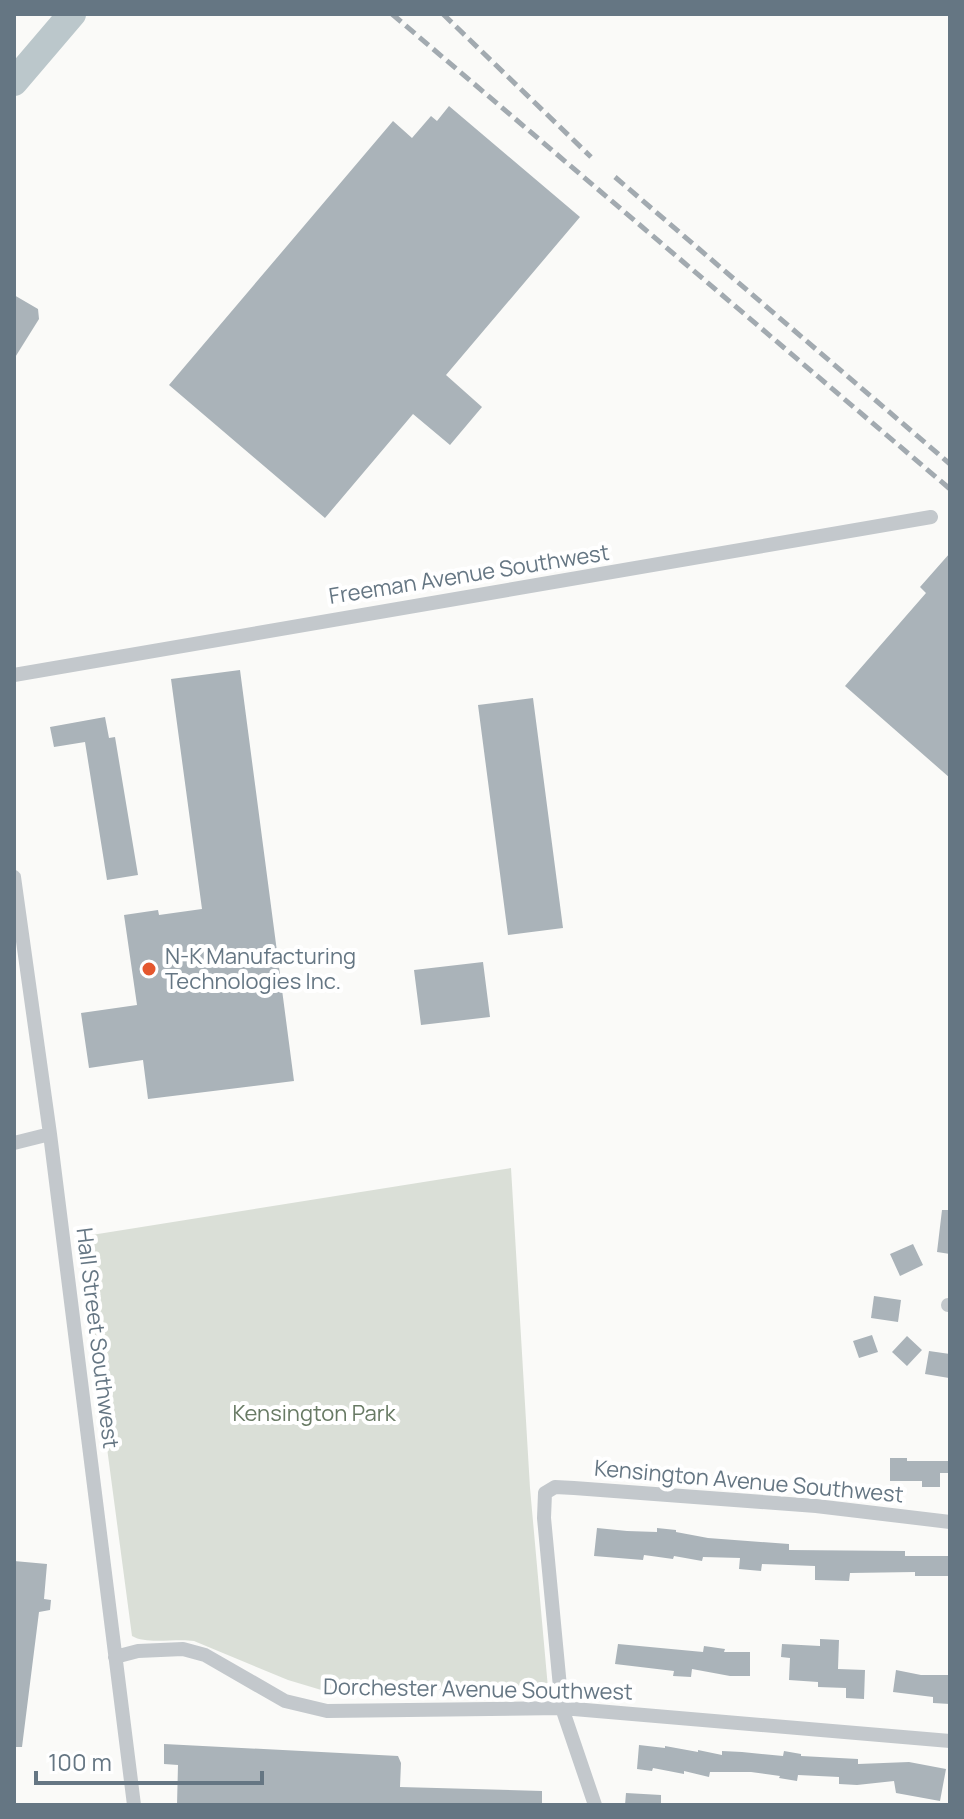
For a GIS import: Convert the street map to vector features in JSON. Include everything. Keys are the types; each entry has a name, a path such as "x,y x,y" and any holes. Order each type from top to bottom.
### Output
{"street":[{"name":"Freeman Avenue Southwest","path":"14,675 931,517"},
{"name":"Hall Street Southwest","path":"14,877 50,1134 134,1805"},
{"path":"14,1143 50,1134"},
{"name":"Kensington Avenue Southwest","path":"562,1708 544,1518 545,1493 555,1487 816,1506 950,1522"},
{"name":"Dorchester Avenue Southwest","path":"115,1657 138,1651 183,1649 205,1655 285,1701 327,1711 562,1708 950,1741"},
{"path":"562,1708 595,1805"}],"green space":[{"name":"Kensington Park","path":"511,1168 530,1488 548,1688 328,1692 288,1680 194,1641 145,1640 132,1636 79,1237"}],"building":[{"path":"449,106 580,217 446,375 482,407 450,445 413,414 325,518 169,385 393,121 412,138 431,116 437,121"},
{"path":"14,295 38,309 39,319 14,359"},
{"path":"950,553 950,778 845,686 926,593 920,587"},
{"path":"240,670 294,1081 148,1099 143,1060 89,1068 81,1013 137,1005 124,915 158,910 159,915 202,909 171,679"},
{"path":"533,698 563,928 508,935 478,705"},
{"path":"105,717 109,738 115,737 138,875 107,880 85,742 54,747 50,727"},
{"path":"483,962 490,1017 421,1025 414,970"},
{"path":"942,1210 950,1210 950,1254 937,1252"},
{"path":"913,1244 923,1265 900,1276 890,1254"},
{"path":"874,1296 901,1300 898,1322 871,1318"},
{"path":"872,1335 878,1352 859,1358 853,1341"},
{"path":"907,1336 922,1350 907,1366 892,1352"},
{"path":"929,1351 950,1354 949,1378 925,1374"},
{"path":"890,1458 950,1461 950,1473 940,1473 940,1487 922,1487 922,1481 890,1481"},
{"path":"597,1528 657,1532 657,1528 676,1530 708,1538 789,1544 789,1550 905,1551 905,1556 950,1556 950,1576 915,1576 915,1572 850,1573 849,1581 815,1580 815,1566 762,1564 761,1571 739,1569 740,1558 703,1557 702,1561 674,1556 673,1559 644,1555 643,1560 594,1556"},
{"path":"14,1561 47,1564 44,1599 51,1600 50,1610 39,1612 22,1747 14,1747"},
{"path":"820,1639 839,1640 838,1669 865,1670 864,1699 846,1698 846,1688 818,1687 818,1682 789,1680 790,1658 781,1657 782,1644 820,1646"},
{"path":"618,1644 703,1652 704,1646 725,1649 724,1652 750,1652 750,1676 692,1669 691,1677 673,1676 674,1671 615,1664"},
{"path":"896,1670 921,1675 950,1675 950,1704 933,1703 933,1697 893,1692"},
{"path":"164,1744 398,1756 401,1763 400,1787 542,1791 542,1805 177,1805 178,1765 164,1764"},
{"path":"639,1745 722,1755 722,1751 783,1756 784,1751 801,1756 858,1759 858,1764 909,1762 946,1769 940,1801 896,1793 894,1781 857,1785 839,1784 839,1777 798,1775 797,1781 751,1772 710,1772 709,1777 684,1771 684,1774 653,1768 652,1771 637,1769"},
{"path":"626,1793 661,1795 661,1805 625,1805"}],"waterway":[{"path":"14,82 72,14"}],"railway":[{"path":"392,14 950,489"},
{"path":"443,14 591,157"},
{"path":"615,177 950,464"}],"place":[{"name":"N-K Manufacturing Technologies Inc.","path":"149,969"}]}
